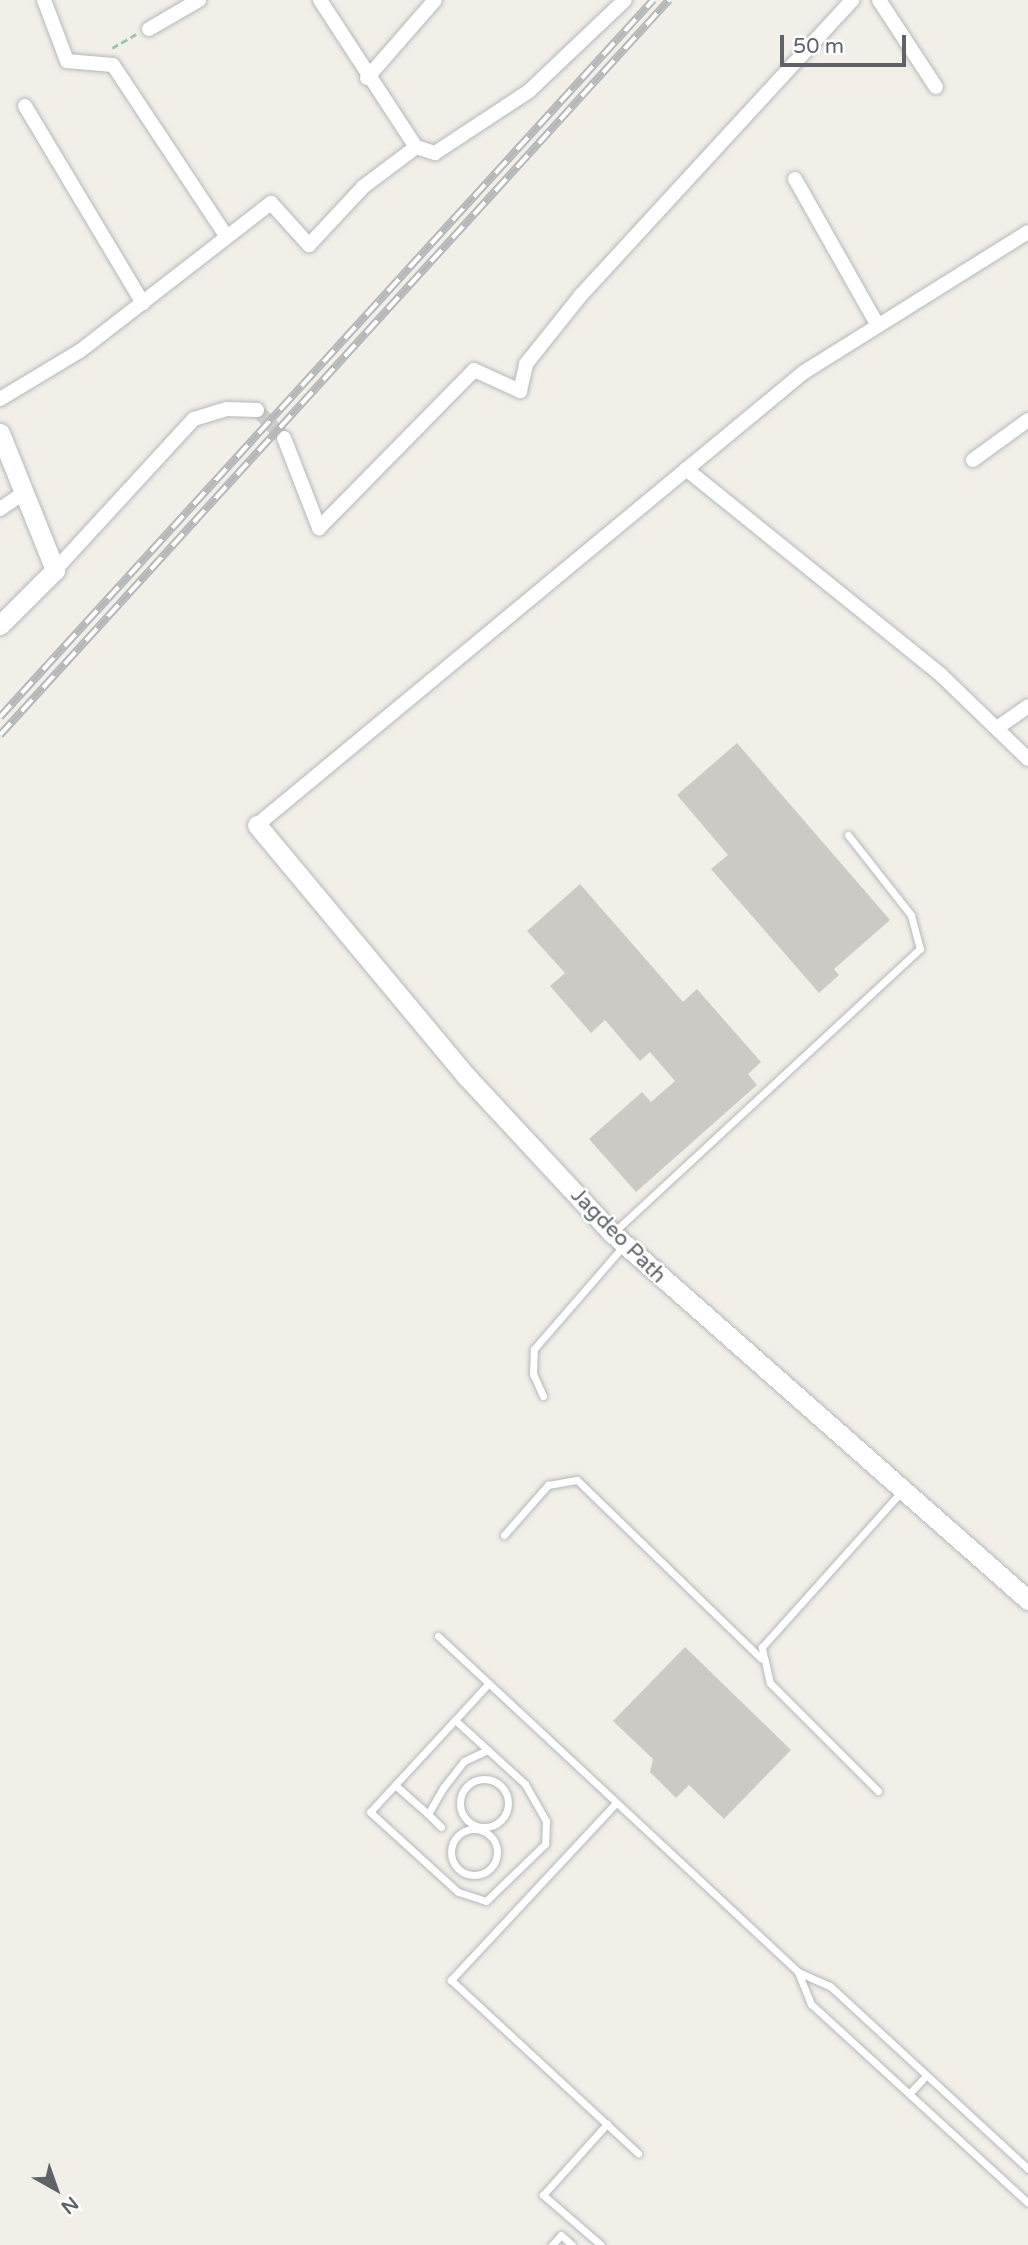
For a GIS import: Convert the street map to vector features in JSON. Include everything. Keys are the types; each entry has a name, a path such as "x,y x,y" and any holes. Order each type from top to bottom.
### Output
{"main road":[{"path":"0,433 55,570 0,625"},
{"name":"Jagdeo Path","path":"257,825 467,1077 618,1239 901,1491 1027,1597"}],"street":[{"path":"44,0 67,61 79,66 98,60 121,74 226,236"},
{"path":"149,29 199,0"},
{"path":"320,0 367,78 416,147 435,153 449,148 529,91 625,0"},
{"path":"367,78 435,0"},
{"path":"284,438 320,528 474,370 520,391 526,364 581,295 852,0"},
{"path":"879,0 936,87"},
{"path":"25,106 143,303"},
{"path":"0,398 51,371 271,203 309,245 363,187 416,147"},
{"path":"795,179 877,324"},
{"path":"257,825 804,372 1028,232"},
{"path":"55,570 194,419 227,408 257,411"},
{"path":"973,460 1028,421"},
{"path":"686,469 997,728 1028,759"},
{"path":"0,509 24,493"},
{"path":"997,728 1028,706"}],"lane":[{"path":"543,1396 533,1374 534,1349 618,1239 920,949 911,915 848,835"},
{"path":"504,1535 548,1485 577,1480 761,1658 782,1697 878,1791"},
{"path":"761,1658 762,1647 791,1609 901,1491"},
{"path":"438,1636 798,1972 830,1986 1028,2169"},
{"path":"455,1720 516,1775 542,1807 544,1844 496,1896 476,1902 370,1812 488,1684"},
{"path":"428,1814 464,1761 488,1751"},
{"path":"504,1788 516,1775"},
{"path":"504,1788 483,1779 463,1791 463,1814 480,1828 494,1840 497,1854 491,1868 469,1875 456,1866 452,1846 461,1833 480,1828 503,1818 509,1803 504,1788"},
{"path":"395,1785 441,1826"},
{"path":"615,1804 451,1980 638,2153"},
{"path":"798,1972 811,2004 1028,2203"},
{"path":"909,2094 926,2076"},
{"path":"601,2245 543,2195 607,2124"},
{"path":"552,2245 561,2235 572,2245"}],"path":[{"path":"98,60 149,29"}],"building":[{"path":"737,743 890,920 834,969 839,975 819,993 711,869 728,855 677,795"},
{"path":"580,884 683,1002 697,989 761,1062 748,1074 757,1085 636,1192 589,1139 642,1092 651,1102 675,1081 650,1052 640,1061 605,1020 591,1033 550,986 565,973 527,931"},
{"path":"685,1647 791,1750 724,1819 689,1785 676,1798 650,1772 653,1759 613,1721"}],"tunnel":[{"path":"257,410 284,438"}],"railway":[{"path":"0,717 653,0"},
{"path":"0,735 669,0"}]}
